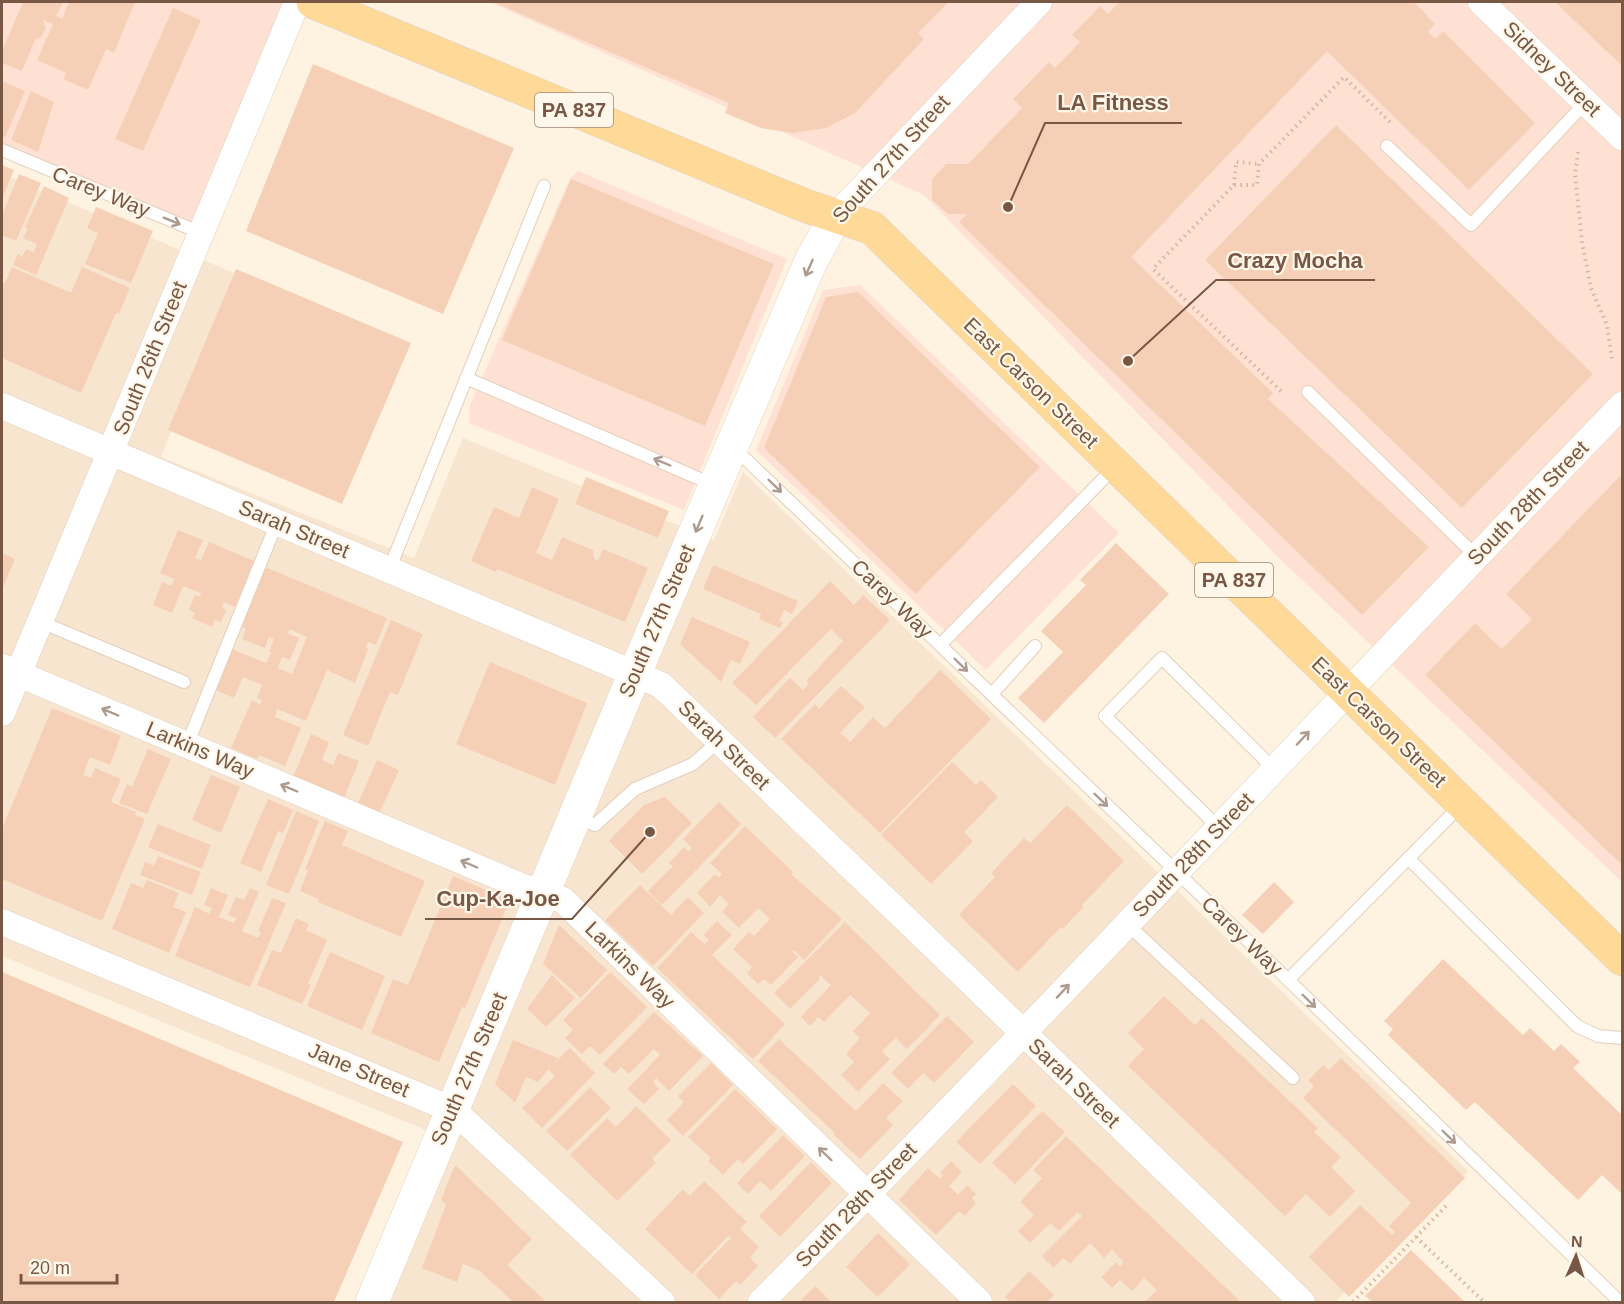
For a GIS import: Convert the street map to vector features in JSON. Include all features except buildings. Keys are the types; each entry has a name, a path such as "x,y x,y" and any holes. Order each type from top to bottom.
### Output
{"main road":[{"name":"East Carson Street","path":"313,2 806,206 872,228 1623,959"}],"street":[{"name":"South 26th Street","path":"2,713 10,670 41,622 297,2"},
{"name":"South 27th Street","path":"372,1302 635,673 811,261 836,216 1039,2"},
{"name":"Sidney Street","path":"1480,2 1623,137"},
{"name":"South 28th Street","path":"761,1302 1023,1034 1347,691 1623,405"},
{"name":"Sarah Street","path":"2,406 661,685 1302,1302"},
{"name":"Larkins Way","path":"10,670 543,894 563,900 979,1302"},
{"name":"Jane Street","path":"2,922 453,1110 662,1302"}],"lane":[{"path":"1387,146 1471,225 1586,102"},
{"name":"Carey Way","path":"2,150 201,233"},
{"path":"388,570 544,186"},
{"path":"466,378 716,485"},
{"path":"1308,392 1476,556"},
{"name":"Carey Way","path":"732,446 992,694 1620,1302"},
{"path":"940,645 1116,466"},
{"path":"187,745 277,522"},
{"path":"41,622 184,682"},
{"path":"992,694 1035,646"},
{"path":"1219,828 1105,716 1162,658 1275,769"},
{"path":"575,816 595,825 635,789 693,764 719,741"},
{"path":"1288,980 1462,804"},
{"path":"1408,858 1577,1026 1598,1036 1623,1038"},
{"path":"1127,924 1293,1078"}],"path":[{"path":"1234,185 1257,185 1259,164 1344,77 1399,130"},
{"path":"1578,152 1575,174 1582,242 1591,288 1607,325 1612,359"},
{"path":"1259,164 1236,162 1234,185 1153,269 1281,391"},
{"path":"1353,1302 1448,1204"},
{"path":"1416,1237 1484,1302"}],"shaded area":[{"path":"2,2 301,2 200,237 2,153"},
{"path":"489,2 1622,2 1622,882 1282,561 924,195"},
{"path":"578,171 787,259 684,510 469,423 470,405 570,178"},
{"path":"2,174 234,273 161,457 414,558 463,438 714,540 743,472 1468,1171 1335,1302 384,1302 450,1140 2,956"},
{"path":"860,285 1119,533 986,670 756,450 823,290"}],"place":[{"name":"LA Fitness","path":"1008,207"},
{"name":"Crazy Mocha","path":"1128,361"},
{"name":"Cup-Ka-Joe","path":"650,832"}]}
